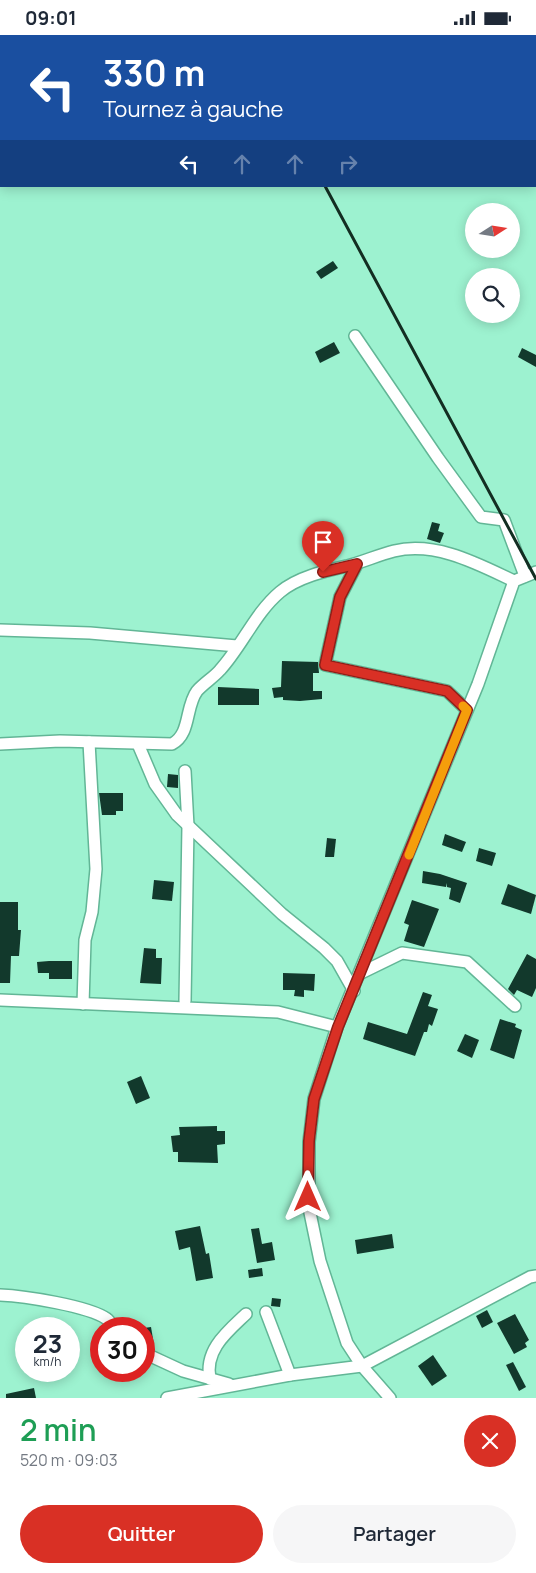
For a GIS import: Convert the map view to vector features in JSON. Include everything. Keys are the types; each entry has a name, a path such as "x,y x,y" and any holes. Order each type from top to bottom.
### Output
{"street":[{"path":"355,336 438,459 481,517 504,520 531,574 514,581 467,710 338,1027 314,1099 309,1141 309,1208 320,1261 347,1343 362,1366 390,1398"},
{"path":"0,744 89,742 165,745 179,741 183,736 192,699 198,690 220,670 271,601 281,591 323,572 357,564 396,551 423,551 462,556 514,581"},
{"path":"357,564 340,597 325,665 447,691 467,710"},
{"path":"0,630 90,633 237,646"},
{"path":"83,1004 85,940 92,911 96,869 89,742"},
{"path":"138,744 155,784 176,815 282,914 324,948 337,961 354,991"},
{"path":"185,771 188,827 185,1001"},
{"path":"361,973 402,953 467,963 515,1006"},
{"path":"0,1000 278,1012 338,1027"},
{"path":"167,1398 290,1375 362,1366 530,1277 536,1276"},
{"path":"0,1295 31,1298 102,1317"},
{"path":"266,1312 290,1375"},
{"path":"210,1379 208,1370 217,1341 246,1314"},
{"path":"155,1358 183,1371 231,1385"}],"building":[{"path":"333,261 338,268 321,279 316,272"},
{"path":"334,342 340,353 320,363 315,352"},
{"path":"522,348 536,355 536,367 518,357"},
{"path":"432,522 440,524 438,531 444,533 440,543 427,539"},
{"path":"282,661 318,662 319,673 313,673 313,691 322,691 322,699 300,701 283,700 283,697 274,698 272,688 281,687"},
{"path":"218,687 259,689 259,705 218,705"},
{"path":"168,774 178,775 178,788 167,787"},
{"path":"99,793 123,793 123,811 116,811 116,815 102,815"},
{"path":"445,834 466,842 462,852 442,845"},
{"path":"327,838 336,839 334,857 325,857"},
{"path":"479,848 496,853 492,866 476,861"},
{"path":"423,871 440,874 467,883 460,903 449,899 451,888 447,887 447,883 446,887 422,883"},
{"path":"154,880 174,882 172,901 152,899"},
{"path":"508,884 536,895 531,914 501,904"},
{"path":"412,900 439,909 424,947 404,941 409,925 404,923"},
{"path":"0,902 18,902 18,930 21,930 19,956 11,956 10,983 0,983"},
{"path":"144,948 156,949 156,958 162,958 161,984 140,983"},
{"path":"527,954 536,959 536,988 532,997 517,990 514,995 508,989"},
{"path":"72,961 72,979 49,979 49,973 38,973 37,962"},
{"path":"283,973 315,974 314,991 304,990 304,997 294,996 295,990 283,990"},
{"path":"423,992 432,995 428,1006 438,1009 432,1026 429,1024 427,1032 424,1032 415,1056 363,1039 368,1022 407,1034"},
{"path":"500,1019 516,1024 515,1027 522,1030 514,1059 490,1050"},
{"path":"465,1034 479,1040 472,1058 457,1051"},
{"path":"141,1076 150,1098 136,1104 127,1082"},
{"path":"217,1126 217,1131 225,1131 225,1144 217,1145 218,1163 178,1162 178,1152 173,1152 171,1136 180,1135 179,1127"},
{"path":"200,1226 206,1254 209,1253 213,1278 196,1281 190,1247 179,1250 175,1231"},
{"path":"259,1228 262,1244 272,1242 275,1260 257,1263 251,1229"},
{"path":"392,1234 394,1248 357,1254 355,1240"},
{"path":"262,1268 263,1276 249,1278 248,1270"},
{"path":"272,1298 281,1299 280,1307 271,1306"},
{"path":"487,1310 493,1322 482,1328 476,1316"},
{"path":"515,1314 529,1340 525,1343 527,1347 514,1354 497,1323"},
{"path":"433,1355 447,1376 432,1386 418,1366"},
{"path":"513,1362 526,1387 519,1391 506,1365"},
{"path":"34,1388 36,1398 6,1398 6,1394"}],"railway":[{"path":"326,187 536,579"}],"slow traffic":[{"path":"409,855 467,710 463,706"}],"route":[{"path":"308,1197 309,1141 314,1099 338,1027 467,710 447,691 325,665 340,597 357,564 323,572"}]}
